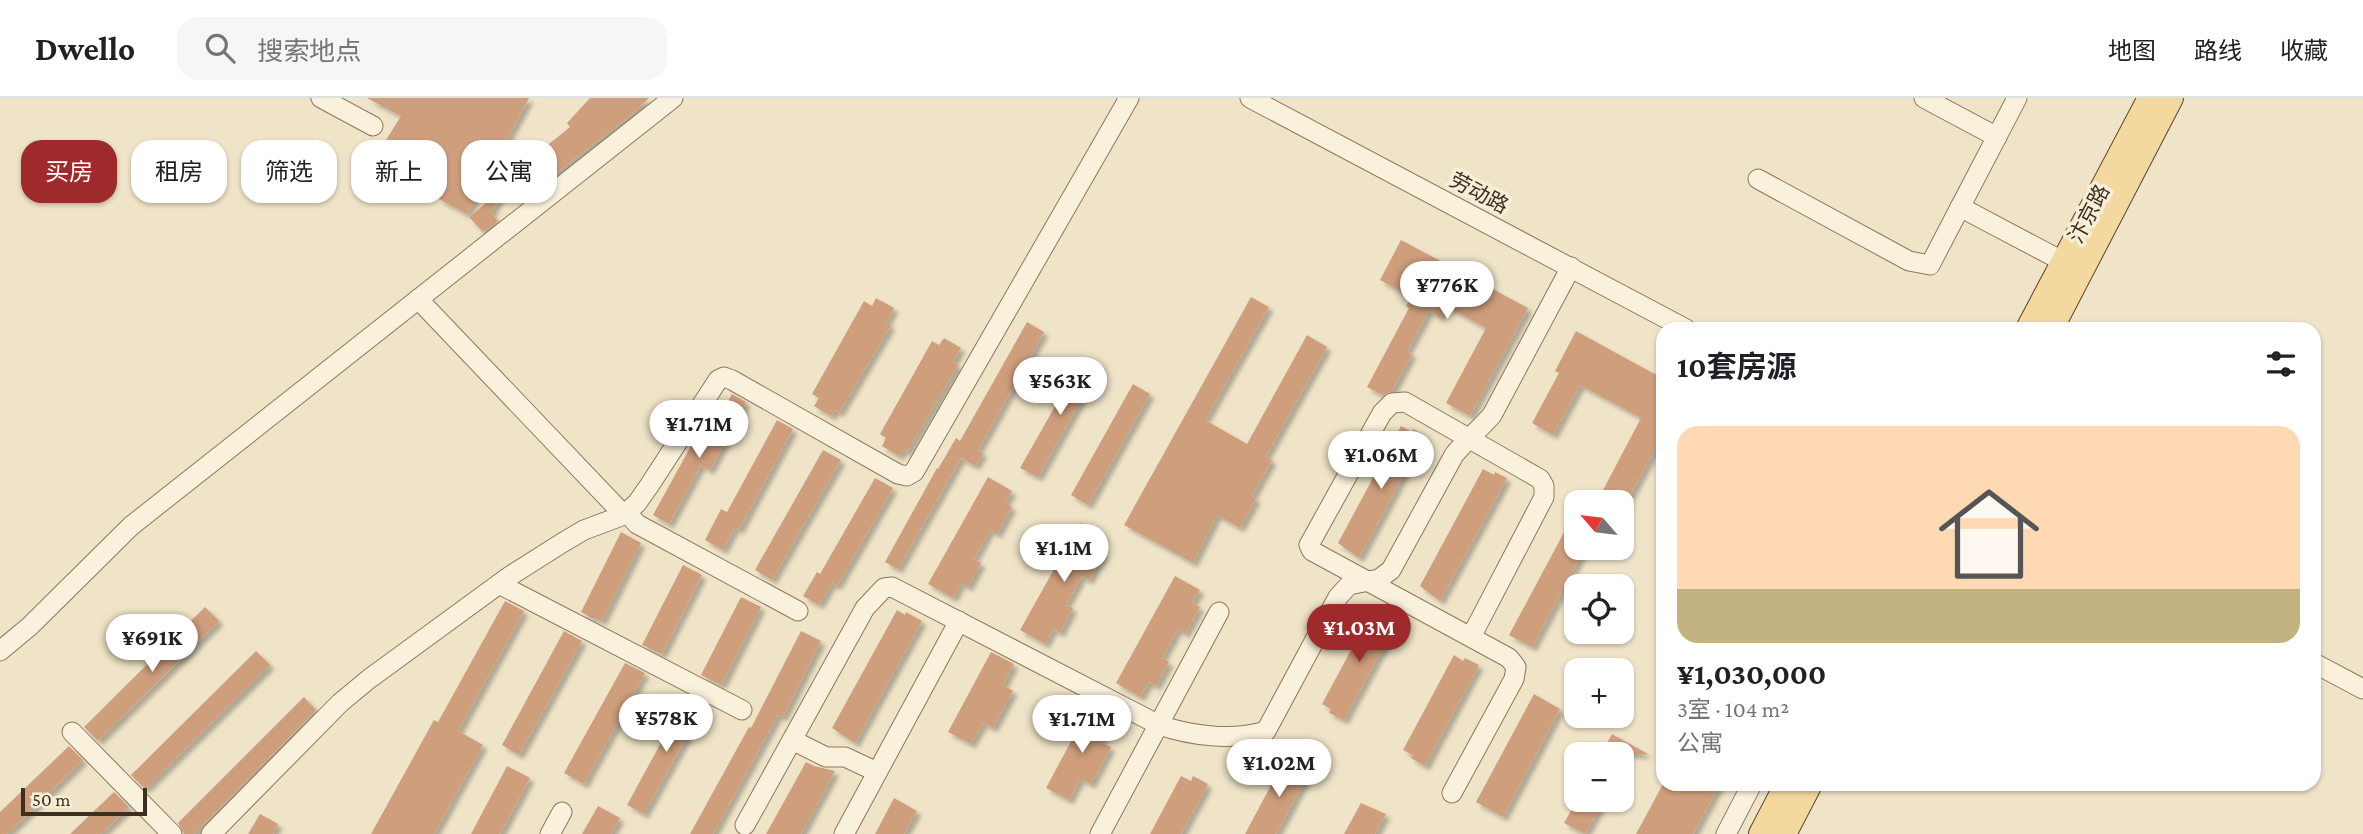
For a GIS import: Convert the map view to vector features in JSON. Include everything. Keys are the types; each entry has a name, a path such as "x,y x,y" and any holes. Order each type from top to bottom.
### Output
{"main road":[{"name":"汴京路","path":"2032,322 2150,98"},
{"name":"汴京路","path":"2055,322 2171,98"},
{"path":"1761,834 1783,791"},
{"path":"1784,834 1806,791"}],"street":[{"path":"0,651 30,626 131,526 673,98"},
{"path":"211,834 340,703 369,679 499,584 584,530 626,514 649,486 718,380 724,377 898,474 907,476 914,472 1129,98"},
{"name":"劳动路","path":"1250,98 1673,322"},
{"path":"1924,98 1997,137"},
{"path":"1758,179 1909,261 1930,265 2017,98"},
{"path":"331,100 373,126"},
{"path":"1960,207 2064,262"},
{"path":"745,824 865,608 884,588 892,587 1158,725 1178,731 1215,736 1238,736 1266,731 1338,597 1349,585 1379,579 1391,570 1454,455 1492,415 1571,267"},
{"path":"418,299 637,524 798,611"},
{"path":"1452,793 1514,679 1516,667 1509,658 1312,551 1309,545 1382,413 1392,403 1405,402 1540,479 1544,486 1544,497 1471,637"},
{"path":"499,584 742,709"},
{"path":"1100,834 1219,612"},
{"path":"844,834 959,621"},
{"path":"2321,667 2363,689"},
{"path":"72,732 172,834"},
{"path":"792,740 826,757 845,757 877,772"},
{"path":"1726,834 1748,791"},
{"path":"550,834 562,812"}],"building":[{"path":"367,98 529,98 507,140 461,140 461,203 473,203 467,214 446,203 447,140 386,140 401,116"},
{"path":"590,98 649,98 557,173 557,140 554,140 570,127 567,123"},
{"path":"486,203 496,203 491,213 498,221 483,232 469,217"},
{"path":"1401,240 1528,308 1470,416 1446,403 1486,328 1446,306 1440,317 1429,311 1407,351 1412,354 1392,391 1383,395 1367,387 1409,308 1406,306 1411,297 1380,280"},
{"path":"1251,297 1269,307 1205,420 1247,444 1307,335 1327,347 1266,456 1272,460 1252,496 1256,499 1240,528 1217,515 1193,563 1124,525"},
{"path":"876,298 894,308 886,323 891,325 839,413 835,410 831,416 814,406 819,398 812,394 864,301 872,306"},
{"path":"1027,322 1044,332 978,450 983,453 975,466 961,458 898,569 885,562 937,468 956,438 960,441"},
{"path":"1576,331 1656,375 1656,447 1633,490 1603,490 1641,418 1580,385 1553,435 1532,423 1559,373 1555,371"},
{"path":"944,338 961,348 953,362 958,365 907,452 903,450 899,456 882,446 886,438 880,434 932,341 939,345"},
{"path":"1083,357 1100,366 1038,477 1020,468"},
{"path":"1133,384 1150,394 1088,505 1071,495"},
{"path":"732,394 746,402 710,470 701,465 669,524 653,515 692,444 702,449"},
{"path":"777,420 793,429 739,530 735,527 723,550 705,540 721,509 727,512"},
{"path":"1401,426 1425,435 1359,558 1338,543"},
{"path":"823,450 841,460 772,580 755,570"},
{"path":"1483,469 1507,478 1440,601 1420,586"},
{"path":"988,477 1012,491 1005,503 1012,507 997,534 990,530 974,559 981,563 968,587 961,583 953,598 928,584"},
{"path":"875,478 893,488 837,586 832,583 819,605 803,596 817,572 820,574"},
{"path":"1080,523 1104,537 1097,549 1104,553 1089,580 1082,576 1066,605 1073,608 1060,633 1053,629 1045,644 1020,630"},
{"path":"621,532 641,543 602,621 594,619 581,612"},
{"path":"1564,532 1564,560 1579,560 1571,574 1564,574 1564,587 1532,647 1509,635"},
{"path":"683,565 702,575 662,654 642,645"},
{"path":"1175,576 1200,590 1192,603 1200,607 1185,634 1178,629 1162,658 1169,662 1156,686 1149,682 1140,697 1116,683"},
{"path":"741,597 761,607 722,684 716,683 701,675"},
{"path":"505,601 524,611 458,731 483,745 434,834 371,834 434,720 438,722"},
{"path":"205,607 219,621 98,741 84,727"},
{"path":"897,610 922,621 855,743 832,728"},
{"path":"1372,611 1381,616 1384,612 1398,620 1344,720 1329,713 1331,709 1322,704"},
{"path":"564,631 582,641 519,755 502,745"},
{"path":"801,631 821,641 783,717 778,715 713,834 690,834 749,727 751,728"},
{"path":"256,651 270,665 145,789 131,775"},
{"path":"991,652 1014,664 1003,685 1013,691 993,728 983,723 971,744 948,732"},
{"path":"1454,655 1463,661 1465,658 1479,665 1425,766 1403,750"},
{"path":"625,663 645,673 584,784 564,773"},
{"path":"1534,694 1560,709 1503,817 1476,802"},
{"path":"687,695 705,704 644,814 627,805"},
{"path":"304,697 316,710 194,834 184,834 178,823"},
{"path":"1090,706 1113,719 1100,742 1111,747 1091,784 1080,779 1069,800 1046,788"},
{"path":"1612,734 1626,742 1608,742"},
{"path":"69,746 83,760 7,834 0,834 0,812"},
{"path":"1634,746 1648,754 1634,754"},
{"path":"1285,759 1310,771 1276,834 1245,834"},
{"path":"806,762 835,771 801,834 766,834"},
{"path":"507,766 530,778 500,834 471,834"},
{"path":"1181,776 1191,781 1193,776 1208,784 1181,834 1150,834"},
{"path":"1659,791 1716,791 1693,834 1636,834"},
{"path":"114,792 129,807 101,834 70,834"},
{"path":"894,798 917,811 904,834 875,834"},
{"path":"1361,803 1386,814 1375,834 1344,834"},
{"path":"598,806 620,818 611,834 582,834"},
{"path":"1570,812 1597,812 1585,834 1564,823"},
{"path":"260,814 278,824 273,834 248,834"}]}
